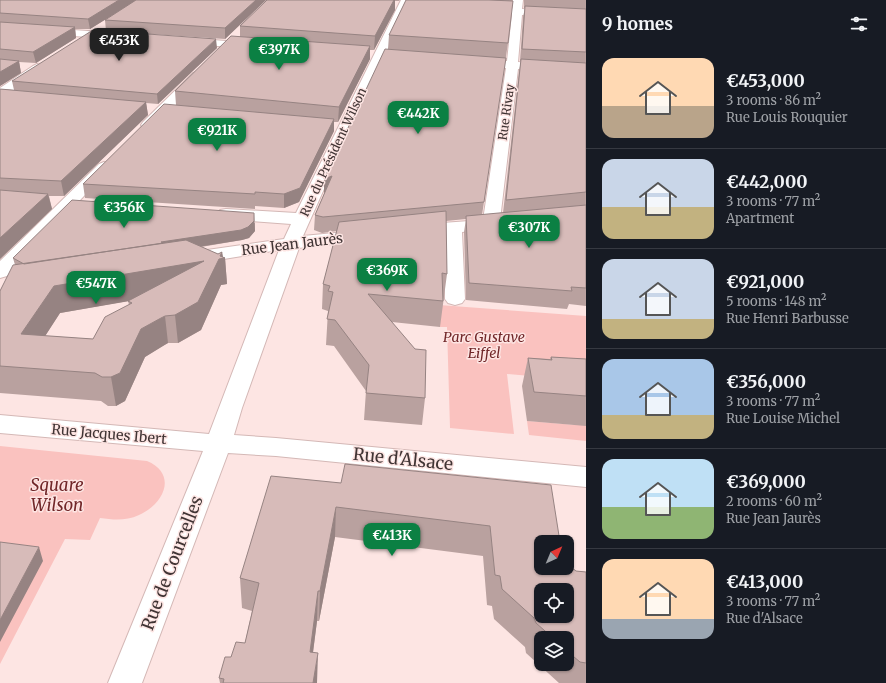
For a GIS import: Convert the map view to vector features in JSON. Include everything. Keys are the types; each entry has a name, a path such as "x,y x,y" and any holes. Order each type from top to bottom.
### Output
{"street":[{"name":"Rue Rivay","path":"491,224 512,65 518,0"},
{"name":"Rue du Président Wilson","path":"219,442 230,408 291,243 404,5"},
{"path":"472,10 586,15"},
{"path":"73,45 107,24"},
{"path":"0,28 129,37"},
{"path":"136,137 241,32"},
{"path":"175,40 260,47"},
{"path":"0,95 49,61"},
{"path":"462,61 586,70"},
{"path":"14,67 36,69"},
{"path":"0,95 20,98"},
{"path":"145,108 180,111"},
{"path":"4,281 68,203 114,158"},
{"path":"49,202 87,204"},
{"path":"206,212 302,218"},
{"name":"Rue Jean Jaurès","path":"176,261 291,243 514,222"},
{"path":"453,227 455,299"},
{"name":"Rue Jacques Ibert","path":"0,424 165,440 219,442"},
{"name":"Rue d'Alsace","path":"219,442 586,477"},
{"name":"Rue de Courcelles","path":"125,683 177,553 219,442"}],"green space":[{"name":"Parc Gustave Eiffel","path":"439,305 586,316 586,381 507,374 514,434 450,428 447,327 440,327"},
{"path":"527,421 576,425 586,422 586,441 529,435"},
{"name":"Square Wilson","path":"0,446 147,461 157,467 162,473 165,481 161,497 148,510 134,517 125,519 115,520 100,518 90,540 65,539 0,664"}],"building":[{"path":"0,0 119,0 88,19 0,13"},
{"path":"136,0 256,0 225,28 105,20"},
{"path":"267,0 394,0 375,36 240,26"},
{"path":"406,0 513,1 508,43 389,35"},
{"path":"525,6 586,9 586,52 522,49"},
{"path":"0,22 75,27 33,52 0,49"},
{"path":"93,30 216,39 157,94 12,81"},
{"path":"231,36 370,46 339,107 175,91"},
{"path":"385,49 506,58 484,202 323,217 315,215 332,176 324,179"},
{"path":"0,59 19,61 0,72"},
{"path":"521,59 586,63 586,192 506,200"},
{"path":"0,89 146,102 61,181 0,178"},
{"path":"164,104 334,119 300,188 284,194 255,192 255,194 83,184"},
{"path":"0,190 48,194 0,238"},
{"path":"72,200 254,213 254,221 248,227 241,230 161,242 163,243 24,264 13,258"},
{"path":"586,205 586,288 571,287 572,291 469,283 466,216"},
{"path":"446,211 447,274 442,273 443,301 368,294 415,349 426,350 425,398 366,393 369,365 335,320 327,319 333,292 328,291 330,286 323,284 339,222"},
{"path":"186,240 218,254 222,252 220,256 225,258 219,259 198,302 175,315 165,316 141,329 120,373 111,377 102,377 95,373 0,366 0,291 13,265","holes":["204,261 128,301 132,303 105,317 93,339 21,334 54,286"]},
{"path":"551,357 586,359 586,396 534,392 528,358 552,360"},
{"path":"345,464 551,485 559,535 534,535 534,575 574,575 574,569 586,572 586,663 580,662 574,657 574,631 545,631 536,623 574,623 574,583 534,583 534,618 502,589 500,576 495,575 490,526 336,507 320,591 318,591 310,652 318,653 313,683 223,683 224,679 219,678 225,657 231,657 236,642 245,643 259,583 240,578 271,476 341,483"},
{"path":"0,542 39,547 0,620"}]}
